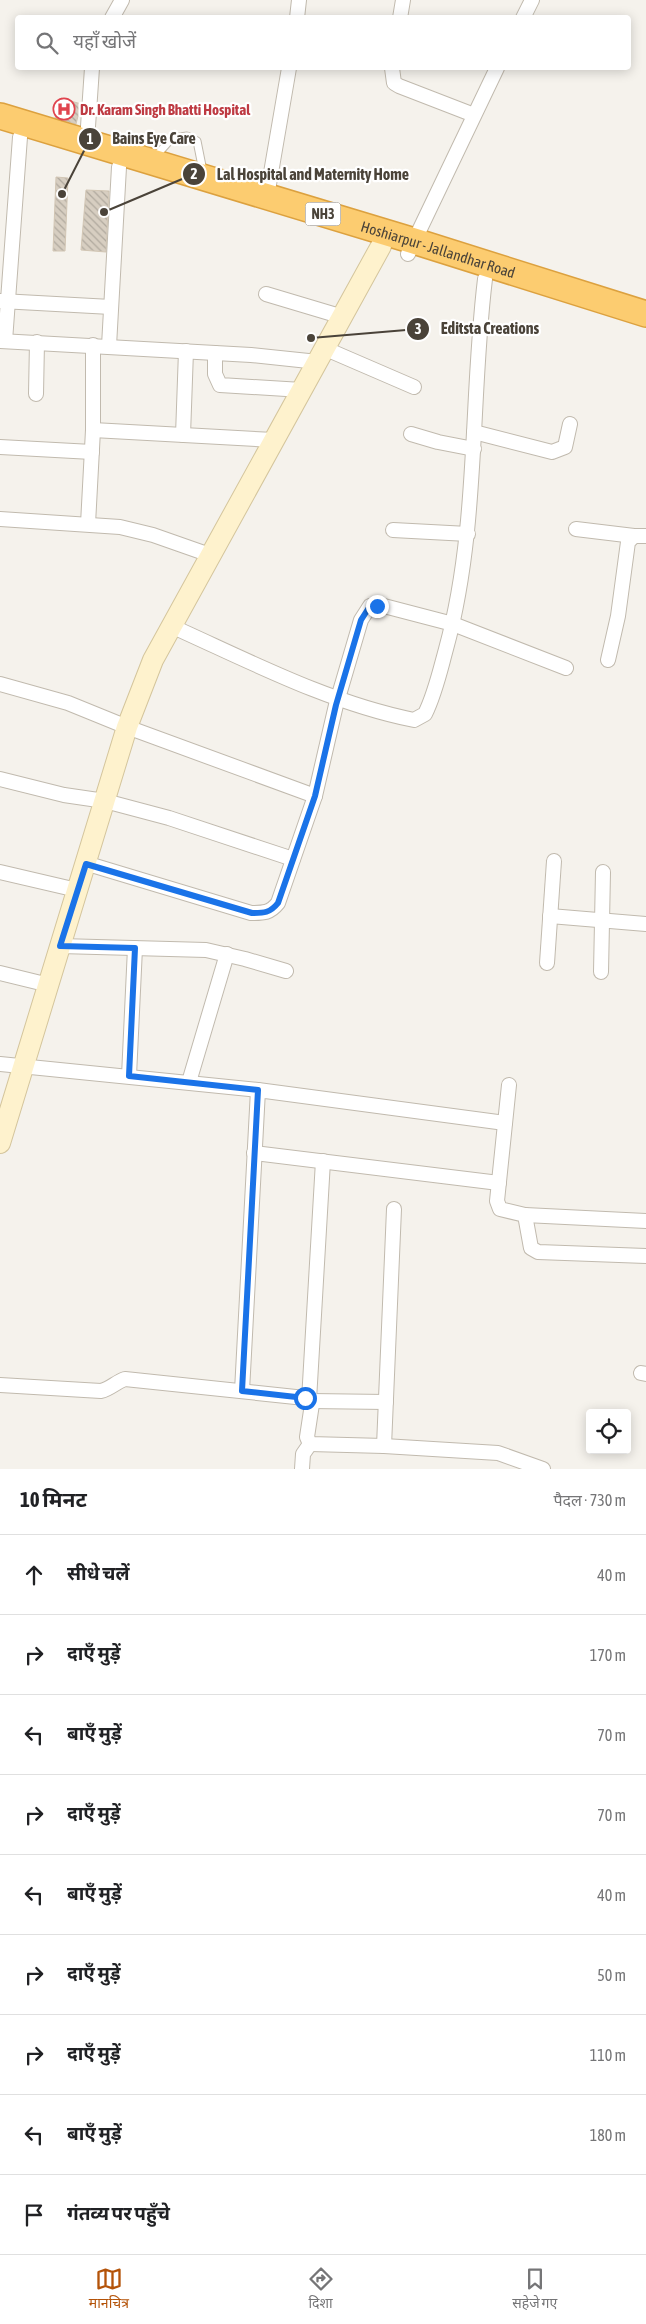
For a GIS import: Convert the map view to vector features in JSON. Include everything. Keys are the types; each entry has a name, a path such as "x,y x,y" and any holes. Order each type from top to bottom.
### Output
{"highway":[{"name":"Hoshiarpur - Jallandhar Road","path":"0,116 267,196 358,231 382,246 411,247 486,278 646,328"},
{"name":"Hoshiarpur - Jallandhar Road","path":"10,134 119,167 358,231 646,314"}],"street":[{"path":"114,15 122,0"},
{"path":"296,15 299,0"},
{"path":"400,15 403,0"},
{"path":"524,15 532,0"},
{"path":"87,141 92,70"},
{"path":"267,196 289,70"},
{"path":"392,70 394,83 399,86 474,115"},
{"path":"411,247 496,70"},
{"path":"10,134 3,341 215,353 322,355 414,387"},
{"path":"109,346 119,167"},
{"path":"0,1143 76,890 106,801 127,727 153,660 382,246"},
{"path":"171,626 292,680 338,698 414,720 426,714 453,624 468,534 480,323 486,278"},
{"path":"266,294 343,317"},
{"path":"4,301 111,306"},
{"path":"36,394 37,342"},
{"path":"88,524 93,430 93,345"},
{"path":"183,435 186,351"},
{"path":"215,353 215,374 220,385 302,390"},
{"path":"474,432 552,452 564,447 570,424"},
{"path":"93,430 274,440"},
{"path":"411,434 438,442 474,449"},
{"path":"0,447 92,452"},
{"path":"0,519 88,524 133,529 210,555"},
{"path":"576,529 640,536"},
{"path":"393,530 468,534"},
{"path":"608,660 618,616 628,542 640,536"},
{"path":"86,864 242,911 265,913 272,910 278,903 315,796 338,698 361,620 370,606 384,606 453,624 566,668"},
{"path":"0,684 68,703 127,727 315,796"},
{"path":"0,779 64,795 106,801 169,818 293,859"},
{"path":"547,963 554,861"},
{"path":"0,872 76,890"},
{"path":"601,972 603,872"},
{"path":"550,916 646,924"},
{"path":"60,946 206,950 286,971"},
{"path":"129,1076 135,948"},
{"path":"189,1082 227,954"},
{"path":"0,973 48,985"},
{"path":"0,1064 258,1090 506,1123"},
{"path":"509,1085 497,1201 500,1209 525,1215 646,1222"},
{"path":"242,1391 258,1090"},
{"path":"254,1152 499,1183"},
{"path":"310,1444 307,1440 312,1407 310,1400 323,1161"},
{"path":"384,1446 394,1209"},
{"path":"525,1215 529,1245 534,1251 646,1256"},
{"path":"0,1385 101,1391 107,1390 118,1381 125,1379 310,1400 386,1402"},
{"path":"310,1444 384,1446 498,1453 542,1469"},
{"path":"302,1469 303,1454 310,1444"}],"lane":[{"path":"152,161 172,138 187,136 197,141 204,177"}],"building":[{"path":"61,98 81,104 76,124 55,118"},
{"path":"56,177 68,178 65,251 53,251"},
{"path":"86,190 109,191 106,252 81,250"}],"place":[{"name":"Dr. Karam Singh Bhatti Hospital","path":"64,109"},
{"name":"Bains Eye Care","path":"62,194"},
{"name":"Lal Hospital and Maternity Home","path":"104,212"},
{"name":"Editsta Creations","path":"311,338"}],"route":[{"path":"305,1398 242,1391 258,1090 129,1076 135,948 60,946 76,890 86,864 242,911 265,913 272,910 278,903 315,796 336,705 361,620 365,611 370,606 377,606"}]}
